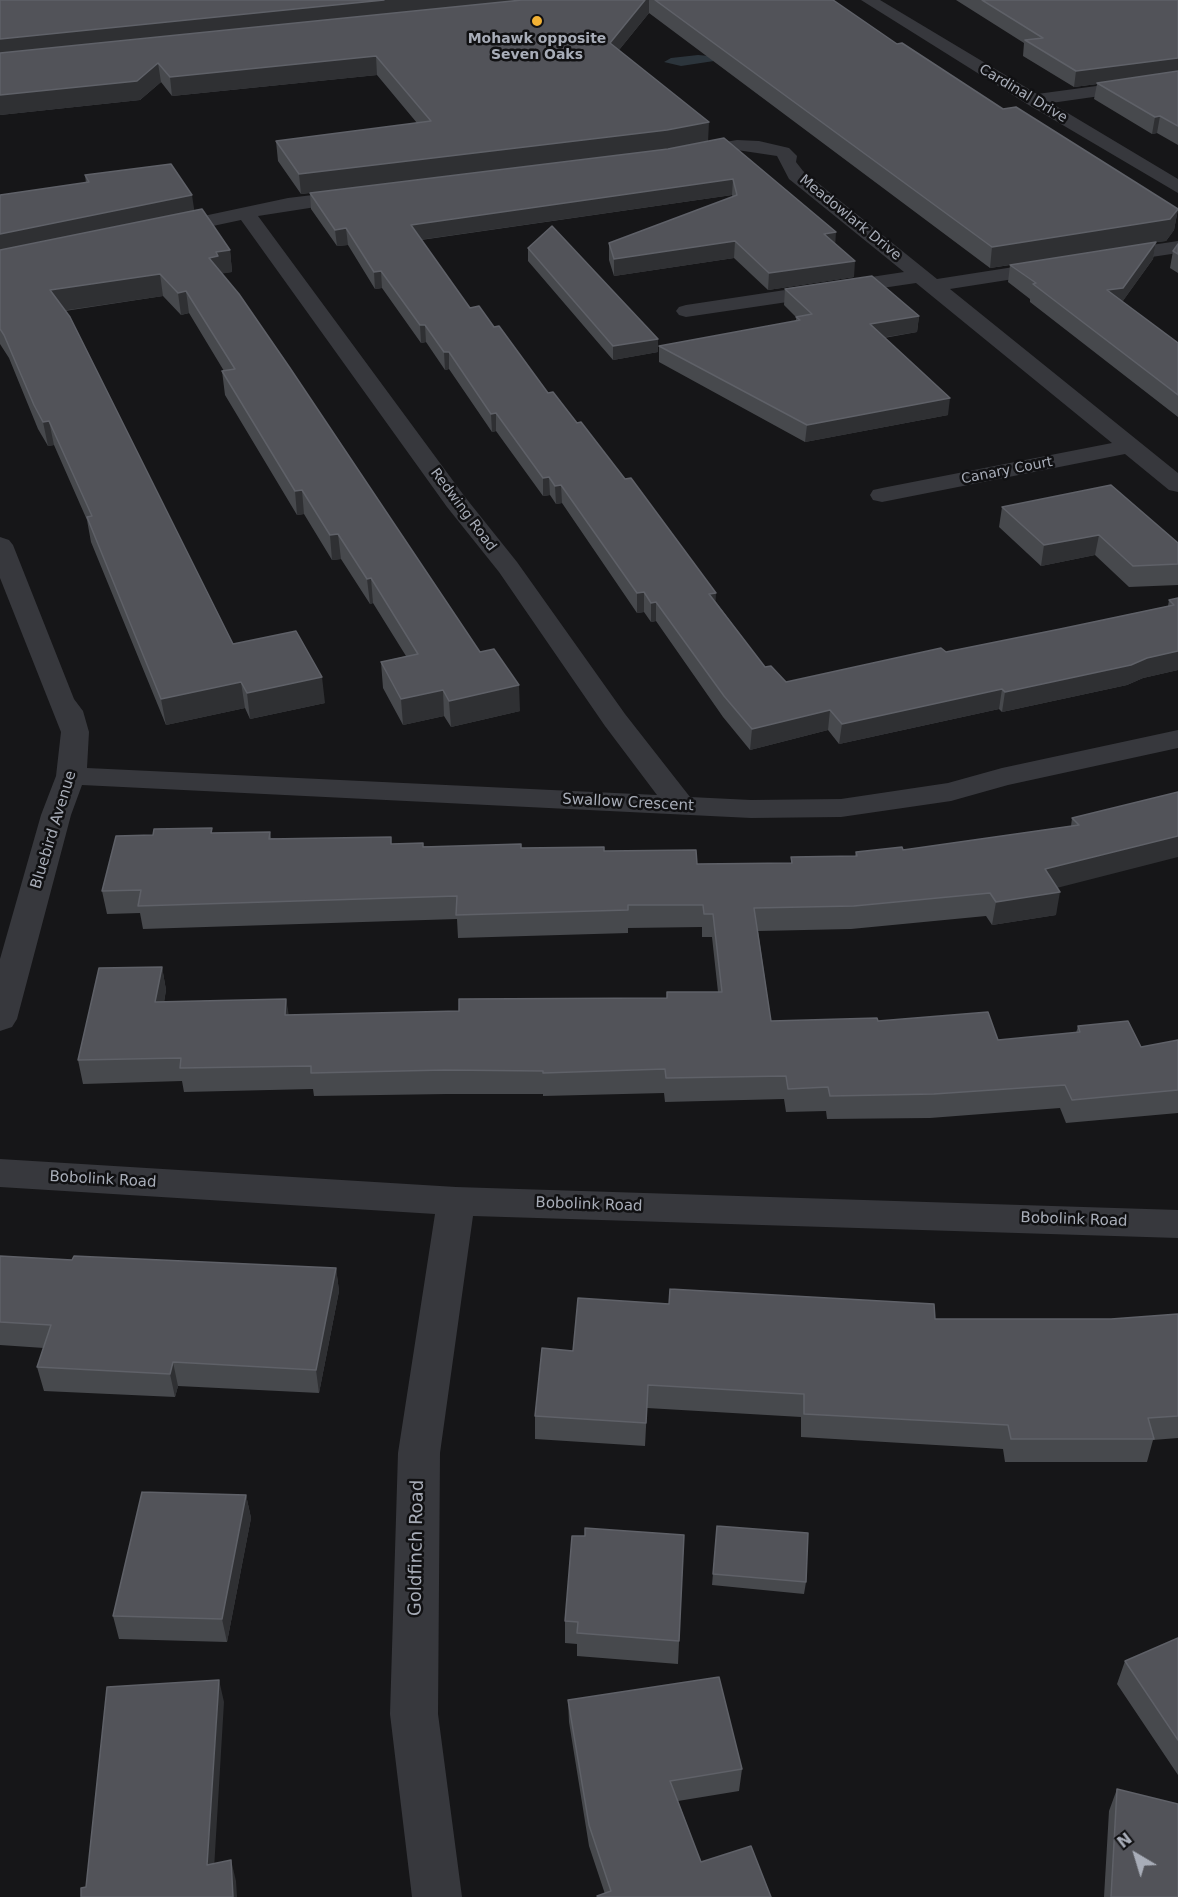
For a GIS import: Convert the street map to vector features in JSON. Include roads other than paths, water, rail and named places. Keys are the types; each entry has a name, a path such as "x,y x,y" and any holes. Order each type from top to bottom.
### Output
{"street":[{"name":"Cardinal Drive","path":"869,0 1178,187"},
{"path":"1033,100 1178,80"},
{"name":"Meadowlark Drive","path":"666,157 737,145 759,146 783,152 788,156 787,162 796,175 1178,485"},
{"path":"152,233 288,204 371,194"},
{"name":"Redwing Road","path":"246,213 270,250 374,386 456,502 508,567 615,720 681,806"},
{"path":"1096,260 1178,247"},
{"path":"686,311 1073,264"},
{"name":"Canary Court","path":"882,495 1131,446"},
{"name":"Bluebird Avenue","path":"0,546 61,702 69,711 75,732 71,776 56,815 0,1019"},
{"name":"Swallow Crescent","path":"71,776 752,809 842,808 899,801 1178,739"},
{"name":"Bobolink Road","path":"0,1173 456,1201 1178,1224"},
{"name":"Goldfinch Road","path":"437,1897 414,1714 419,1453 456,1201"}],"place":[{"name":"Mohawk opposite Seven Oaks","path":"537,21"}]}
